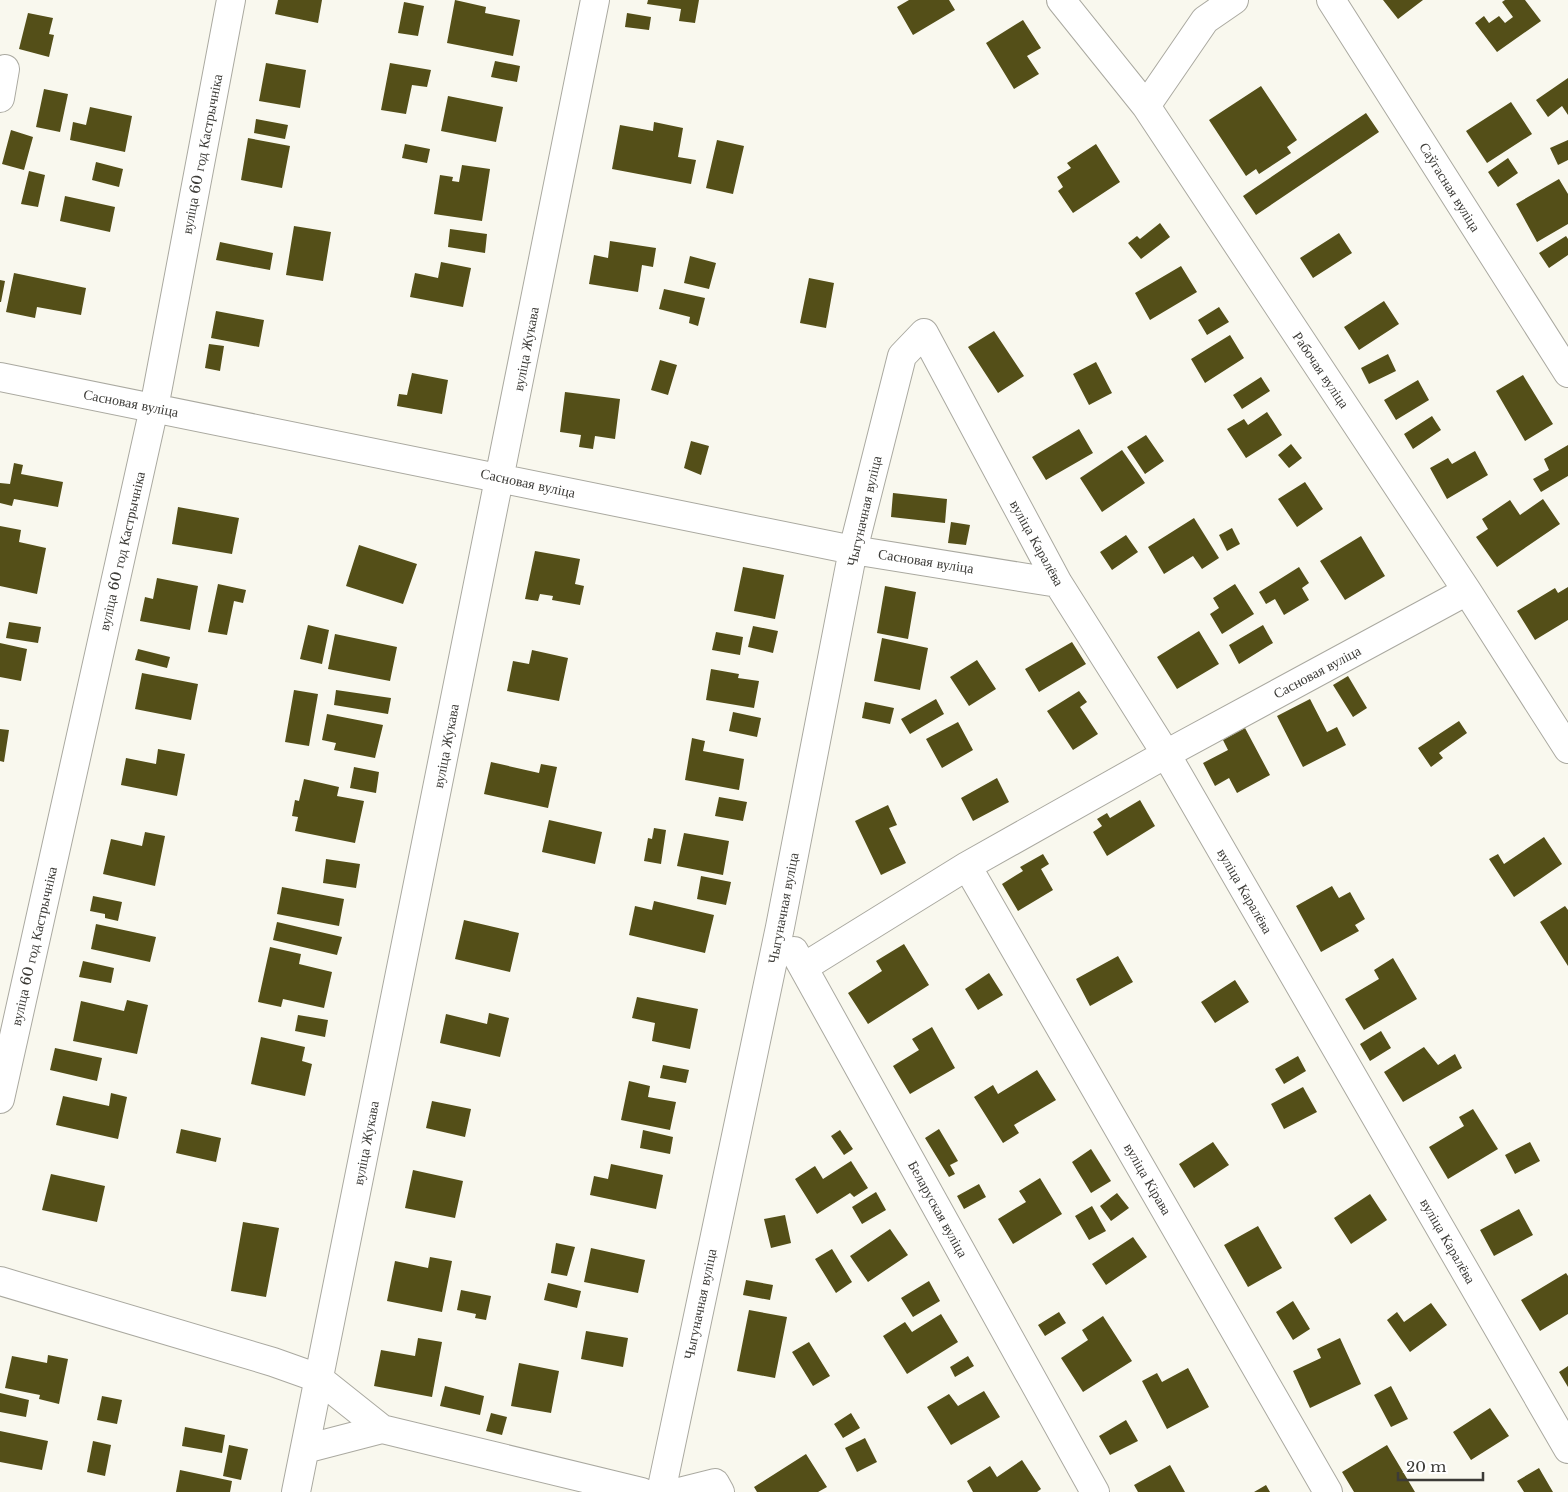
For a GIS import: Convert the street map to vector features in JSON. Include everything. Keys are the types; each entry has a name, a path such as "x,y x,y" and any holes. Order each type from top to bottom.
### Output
{"street":[{"name":"вуліца 60 год Кастрычніка","path":"0,1099 154,408 231,0"},
{"name":"вуліца Жукава","path":"296,1492 595,0"},
{"name":"Рабочая вуліца","path":"1061,0 1146,106 1467,591 1568,749"},
{"path":"1146,106 1205,20 1234,0"},
{"name":"Саўгасная вуліца","path":"1331,0 1568,373"},
{"path":"0,98 5,69"},
{"name":"Чыгуначная вуліца","path":"661,1492 780,926 854,550 902,356 924,333"},
{"name":"вуліца Каралёва","path":"924,333 1058,582 1166,754 1568,1448"},
{"name":"Сасновая вуліца","path":"0,377 854,550 1058,582"},
{"name":"Сасновая вуліца","path":"804,968 967,866 1166,754 1467,591"},
{"name":"вуліца Кірава","path":"967,866 1328,1492"},
{"name":"Беларуская вуліца","path":"780,926 1094,1492"},
{"path":"0,1281 318,1378 382,1429 642,1492"},
{"path":"305,1448 382,1429"},
{"path":"678,1492 715,1483 720,1492"}],"building":[{"path":"278,0 322,0 318,23 275,14"},
{"path":"455,0 486,7 485,13 520,20 513,56 447,43"},
{"path":"648,0 699,0 695,23 679,21 681,9 647,4"},
{"path":"909,0 949,0 955,10 913,35 897,7"},
{"path":"1383,0 1423,0 1398,19"},
{"path":"1505,0 1525,0 1541,21 1497,52 1475,23 1484,16 1489,23 1499,16 1505,23 1513,17 1502,2"},
{"path":"404,2 424,6 418,36 398,33"},
{"path":"28,13 53,18 49,34 54,35 49,57 19,49"},
{"path":"627,13 651,17 649,30 625,27"},
{"path":"1023,20 1041,48 1027,56 1039,74 1014,89 986,43"},
{"path":"495,61 520,66 517,82 491,77"},
{"path":"266,63 306,70 300,108 259,101"},
{"path":"390,63 431,70 427,87 412,85 406,114 381,110"},
{"path":"1568,78 1568,115 1562,106 1548,117 1536,100"},
{"path":"1261,86 1297,140 1287,147 1291,153 1259,174 1256,169 1246,176 1209,120"},
{"path":"44,89 68,94 60,132 36,127"},
{"path":"448,96 503,107 496,142 441,131"},
{"path":"1511,102 1532,134 1487,163 1466,131"},
{"path":"90,107 132,116 125,152 70,140 73,122 86,125"},
{"path":"1366,113 1379,132 1256,215 1243,196"},
{"path":"256,119 288,125 285,139 254,133"},
{"path":"654,122 683,128 678,157 696,160 691,184 612,169 620,125 653,131"},
{"path":"11,130 33,137 24,170 2,164"},
{"path":"248,138 290,146 282,188 241,180"},
{"path":"717,140 744,146 733,194 706,188"},
{"path":"1568,140 1568,160 1558,165 1550,148"},
{"path":"405,144 430,149 427,163 402,158"},
{"path":"1096,144 1120,182 1073,213 1058,191 1063,187 1057,177 1071,168 1067,163"},
{"path":"1508,158 1518,173 1498,187 1488,172"},
{"path":"96,162 123,169 119,187 92,180"},
{"path":"462,165 490,169 482,221 434,214 440,175 453,177 452,181 459,182"},
{"path":"29,171 45,175 38,207 21,204"},
{"path":"1559,179 1568,194 1568,224 1537,242 1516,204"},
{"path":"65,196 115,207 110,232 60,221"},
{"path":"1160,223 1170,237 1141,259 1128,243 1137,236 1140,239"},
{"path":"294,226 331,232 323,281 286,275"},
{"path":"450,229 487,234 485,253 448,247"},
{"path":"1339,233 1352,253 1313,278 1300,258"},
{"path":"1566,236 1568,239 1568,255 1549,268 1539,253"},
{"path":"610,241 656,248 653,267 642,265 638,292 589,284 594,255 608,258"},
{"path":"220,242 273,253 270,270 216,260"},
{"path":"690,256 716,263 709,289 684,283"},
{"path":"441,262 471,268 463,307 410,297 415,273 438,278"},
{"path":"1181,266 1197,292 1150,320 1135,293"},
{"path":"14,273 86,288 81,315 37,307 35,318 6,312"},
{"path":"809,278 834,283 826,328 800,323"},
{"path":"0,280 5,281 1,302 0,302"},
{"path":"664,289 705,298 698,326 689,323 690,317 659,309"},
{"path":"1384,301 1399,324 1359,350 1344,327"},
{"path":"1219,307 1229,322 1207,335 1198,320"},
{"path":"216,311 264,320 259,347 211,338"},
{"path":"994,331 1024,376 998,393 968,347"},
{"path":"1230,335 1244,358 1205,383 1191,359"},
{"path":"209,344 224,346 220,371 205,368"},
{"path":"1388,354 1396,371 1369,384 1361,368"},
{"path":"660,360 677,365 668,395 651,390"},
{"path":"1096,362 1112,393 1089,405 1073,374"},
{"path":"412,373 448,380 442,414 397,406 399,394 407,395"},
{"path":"1523,375 1553,424 1525,441 1496,391"},
{"path":"1261,377 1270,391 1242,409 1233,395"},
{"path":"1418,380 1429,400 1396,420 1384,400"},
{"path":"565,392 620,399 615,439 595,436 593,449 579,447 581,435 560,432"},
{"path":"1267,412 1282,435 1246,458 1227,429 1244,419 1248,425"},
{"path":"1432,416 1441,430 1413,449 1404,434"},
{"path":"1079,429 1093,453 1046,480 1032,457"},
{"path":"1146,435 1164,461 1145,474 1127,447"},
{"path":"691,441 709,446 701,475 684,468"},
{"path":"1291,444 1302,458 1289,468 1278,455"},
{"path":"1568,445 1568,476 1541,492 1533,479 1549,470 1544,459"},
{"path":"1122,450 1145,483 1102,512 1080,478"},
{"path":"1475,451 1488,475 1447,499 1430,468 1448,458 1452,464"},
{"path":"14,463 23,465 21,474 63,482 58,507 14,499 12,506 0,503 0,483 10,484"},
{"path":"1305,482 1323,509 1297,527 1278,499"},
{"path":"893,493 947,499 945,523 891,517"},
{"path":"1543,499 1560,524 1497,567 1476,537 1488,529 1482,519 1510,500 1520,515"},
{"path":"178,507 239,518 232,554 172,544"},
{"path":"1194,518 1219,558 1202,569 1193,556 1164,574 1148,547"},
{"path":"951,522 970,525 966,545 948,543"},
{"path":"0,526 21,530 19,542 46,548 37,594 0,586"},
{"path":"1232,528 1240,544 1227,551 1219,535"},
{"path":"1126,535 1138,552 1112,570 1100,552"},
{"path":"1361,536 1385,576 1345,600 1320,561"},
{"path":"359,545 417,564 403,604 346,586"},
{"path":"535,551 580,559 575,584 584,586 580,605 552,600 553,596 540,594 538,601 525,599"},
{"path":"743,567 784,575 775,619 734,611"},
{"path":"1299,567 1309,583 1302,588 1309,600 1284,615 1275,599 1266,604 1259,592"},
{"path":"157,578 198,586 190,630 140,621 145,597 153,599"},
{"path":"218,584 246,590 243,603 234,601 227,635 208,632"},
{"path":"1235,584 1254,614 1222,634 1210,614 1219,608 1213,598"},
{"path":"885,586 916,592 908,639 877,633"},
{"path":"1568,587 1568,620 1535,640 1517,611 1555,588 1558,593"},
{"path":"9,622 41,627 38,643 6,638"},
{"path":"308,625 329,630 322,664 300,659"},
{"path":"1263,625 1273,643 1239,664 1229,645"},
{"path":"753,626 778,631 773,653 748,647"},
{"path":"1199,631 1219,664 1177,689 1157,657"},
{"path":"716,632 743,637 740,655 712,650"},
{"path":"335,634 397,647 390,681 328,669"},
{"path":"882,638 928,648 920,690 874,681"},
{"path":"1072,642 1086,664 1039,692 1025,669"},
{"path":"0,643 27,649 21,681 0,677"},
{"path":"138,649 170,657 167,668 135,660"},
{"path":"532,650 568,658 559,701 507,691 513,661 529,664"},
{"path":"977,660 996,689 969,706 950,677"},
{"path":"711,669 739,674 738,678 759,681 754,708 706,700"},
{"path":"142,673 198,684 191,720 135,709"},
{"path":"1348,676 1367,708 1353,717 1333,685"},
{"path":"294,690 318,694 309,746 285,742"},
{"path":"336,690 391,698 388,714 334,705"},
{"path":"1079,691 1087,702 1080,707 1098,734 1073,750 1047,711"},
{"path":"936,699 944,714 910,734 901,719"},
{"path":"1310,699 1327,732 1337,727 1346,745 1303,767 1277,716"},
{"path":"865,702 894,708 890,724 862,718"},
{"path":"733,712 761,718 757,737 729,731"},
{"path":"327,714 383,725 375,758 334,750 336,743 322,740"},
{"path":"1459,721 1467,733 1439,753 1443,758 1431,767 1418,748"},
{"path":"958,722 973,750 942,768 926,739"},
{"path":"1245,728 1270,775 1237,793 1229,778 1215,786 1203,763 1228,750 1223,740"},
{"path":"0,729 9,730 4,762 0,761"},
{"path":"692,738 705,741 703,751 744,759 739,790 685,780"},
{"path":"158,749 185,754 177,796 121,785 126,758 156,764"},
{"path":"491,762 539,773 541,764 557,767 548,808 484,794"},
{"path":"354,767 379,772 376,793 350,788"},
{"path":"997,778 1009,802 973,821 961,798"},
{"path":"304,779 339,787 337,796 364,801 355,843 295,831 298,817 292,816 295,800 299,801"},
{"path":"719,797 747,802 743,821 715,816"},
{"path":"1140,800 1155,826 1107,856 1093,832 1102,826 1097,819 1107,813 1110,818"},
{"path":"888,805 897,825 889,828 906,863 881,875 855,821"},
{"path":"549,820 602,832 595,864 542,852"},
{"path":"654,828 666,830 661,864 644,861 648,838 652,839"},
{"path":"145,832 165,836 155,886 103,874 111,839 142,846"},
{"path":"684,833 729,841 723,875 677,866"},
{"path":"1544,837 1562,864 1514,897 1489,859 1498,854 1504,864"},
{"path":"1043,854 1049,864 1041,869 1053,890 1018,911 1002,884 1023,871 1020,867"},
{"path":"326,859 360,864 356,888 323,883"},
{"path":"701,876 731,882 726,905 697,899"},
{"path":"1332,886 1339,898 1350,892 1365,919 1355,925 1359,931 1321,952 1296,906"},
{"path":"282,887 344,899 339,926 277,914"},
{"path":"93,896 122,902 118,921 105,918 105,914 90,911"},
{"path":"654,901 714,915 705,953 629,935 635,906 652,910"},
{"path":"1565,906 1568,910 1568,966 1540,922"},
{"path":"464,920 519,933 510,972 455,959"},
{"path":"277,922 342,937 337,955 273,940"},
{"path":"96,924 156,937 150,962 91,949"},
{"path":"904,944 929,985 868,1024 848,993 882,971 876,961"},
{"path":"270,947 301,954 299,964 332,972 324,1008 283,999 281,1007 258,1002"},
{"path":"1118,956 1133,982 1090,1006 1076,979"},
{"path":"1393,958 1417,999 1364,1030 1345,999 1379,979 1374,970"},
{"path":"83,961 114,968 111,983 79,977"},
{"path":"989,973 1003,995 978,1010 965,989"},
{"path":"1235,980 1249,1002 1215,1023 1201,1002"},
{"path":"637,997 698,1009 690,1049 652,1041 655,1023 632,1018"},
{"path":"127,1000 148,1005 137,1054 73,1041 81,1001 124,1011"},
{"path":"489,1013 509,1018 500,1057 440,1043 446,1014 487,1024"},
{"path":"298,1015 328,1020 325,1037 295,1031"},
{"path":"932,1027 955,1068 910,1094 893,1066 919,1050 912,1039"},
{"path":"1381,1031 1391,1048 1370,1061 1360,1044"},
{"path":"261,1037 305,1047 302,1061 312,1064 305,1096 251,1084"},
{"path":"1424,1047 1438,1065 1455,1054 1462,1068 1403,1102 1384,1072"},
{"path":"55,1048 102,1058 97,1081 50,1070"},
{"path":"1298,1056 1306,1071 1284,1084 1275,1069"},
{"path":"663,1065 689,1070 686,1083 660,1078"},
{"path":"1037,1070 1056,1100 1014,1125 1019,1133 1003,1143 974,1097 993,1085 998,1094"},
{"path":"629,1081 650,1086 648,1097 676,1102 670,1130 621,1120"},
{"path":"1303,1087 1317,1112 1284,1129 1271,1104"},
{"path":"111,1093 127,1097 118,1139 56,1125 63,1096 109,1106"},
{"path":"432,1101 471,1109 465,1137 426,1128"},
{"path":"1473,1109 1498,1149 1448,1179 1429,1147 1464,1126 1459,1117"},
{"path":"181,1129 221,1138 216,1162 176,1153"},
{"path":"939,1129 958,1161 950,1165 955,1174 949,1177 925,1138"},
{"path":"643,1130 673,1137 670,1154 640,1148"},
{"path":"840,1130 853,1149 844,1155 831,1136"},
{"path":"1213,1142 1229,1165 1194,1188 1179,1164"},
{"path":"1530,1142 1540,1161 1515,1174 1505,1155"},
{"path":"1091,1149 1111,1181 1091,1193 1072,1162"},
{"path":"851,1161 868,1188 854,1197 850,1193 817,1214 795,1179 815,1166 823,1179"},
{"path":"611,1164 663,1175 656,1209 590,1195 594,1176 608,1179"},
{"path":"413,1170 463,1181 455,1218 405,1208"},
{"path":"51,1174 105,1186 97,1222 42,1210"},
{"path":"1040,1178 1062,1214 1013,1244 998,1219 1026,1202 1019,1191"},
{"path":"979,1184 986,1197 964,1209 957,1196"},
{"path":"876,1192 886,1210 862,1224 852,1207"},
{"path":"1117,1193 1129,1208 1111,1221 1100,1206"},
{"path":"1370,1194 1387,1220 1351,1244 1334,1218"},
{"path":"1092,1206 1106,1231 1089,1240 1075,1216"},
{"path":"1519,1209 1533,1235 1494,1256 1480,1230"},
{"path":"785,1215 791,1243 771,1248 764,1219"},
{"path":"243,1222 279,1228 266,1297 231,1291"},
{"path":"1258,1226 1282,1268 1248,1287 1224,1245"},
{"path":"890,1229 908,1255 868,1282 850,1256"},
{"path":"1133,1237 1147,1257 1106,1285 1092,1264"},
{"path":"556,1243 575,1247 567,1276 551,1273"},
{"path":"591,1248 645,1260 638,1293 584,1282"},
{"path":"832,1249 852,1282 836,1293 815,1259"},
{"path":"430,1257 452,1261 442,1312 387,1301 395,1261 428,1268"},
{"path":"1566,1273 1568,1276 1568,1314 1540,1331 1521,1300"},
{"path":"746,1280 773,1285 770,1300 743,1295"},
{"path":"929,1281 940,1301 913,1317 901,1298"},
{"path":"548,1283 581,1291 577,1308 544,1300"},
{"path":"461,1290 491,1296 486,1320 475,1318 476,1314 457,1310"},
{"path":"1293,1301 1310,1329 1293,1340 1276,1312"},
{"path":"1431,1303 1447,1325 1410,1352 1387,1320 1397,1312 1404,1322"},
{"path":"749,1310 787,1317 775,1378 737,1371"},
{"path":"1059,1312 1066,1323 1045,1336 1038,1325"},
{"path":"941,1314 958,1342 907,1374 883,1336 905,1322 912,1332"},
{"path":"1103,1316 1132,1361 1083,1392 1061,1358 1088,1340 1082,1330"},
{"path":"586,1331 628,1338 623,1367 581,1359"},
{"path":"418,1338 442,1342 432,1397 374,1386 381,1350 415,1356"},
{"path":"1340,1338 1361,1384 1310,1408 1293,1371 1321,1358 1317,1349"},
{"path":"809,1342 830,1376 813,1386 792,1352"},
{"path":"48,1355 68,1359 59,1404 39,1399 40,1395 5,1388 12,1356 47,1363"},
{"path":"968,1356 974,1366 955,1377 950,1367"},
{"path":"519,1363 559,1371 551,1413 511,1406"},
{"path":"1568,1366 1568,1387 1559,1372"},
{"path":"1188,1368 1209,1407 1167,1429 1142,1381 1157,1373 1162,1382"},
{"path":"445,1386 484,1396 480,1415 440,1406"},
{"path":"1391,1386 1408,1419 1391,1427 1374,1395"},
{"path":"984,1391 1000,1417 951,1445 927,1407 949,1394 958,1406"},
{"path":"0,1393 29,1400 26,1417 0,1412"},
{"path":"102,1396 122,1400 117,1424 97,1420"},
{"path":"1490,1408 1509,1436 1471,1460 1453,1432"},
{"path":"491,1413 507,1417 502,1435 486,1431"},
{"path":"851,1413 860,1428 843,1438 834,1424"},
{"path":"1126,1420 1138,1441 1110,1455 1099,1436"},
{"path":"185,1427 225,1435 222,1453 182,1446"},
{"path":"0,1431 48,1441 42,1470 0,1462"},
{"path":"865,1438 877,1462 857,1472 845,1448"},
{"path":"93,1441 111,1445 105,1476 87,1472"},
{"path":"229,1445 248,1449 241,1480 223,1476"},
{"path":"1387,1445 1415,1492 1354,1492 1342,1472"},
{"path":"806,1454 827,1487 818,1492 757,1492 754,1487"},
{"path":"1022,1460 1041,1489 1037,1492 973,1492 967,1481 990,1466 997,1477"},
{"path":"1170,1465 1185,1492 1138,1492 1134,1485"},
{"path":"1539,1468 1553,1492 1524,1492 1517,1481"},
{"path":"180,1470 232,1481 230,1492 176,1492"},
{"path":"1266,1485 1270,1492 1254,1492"}]}
